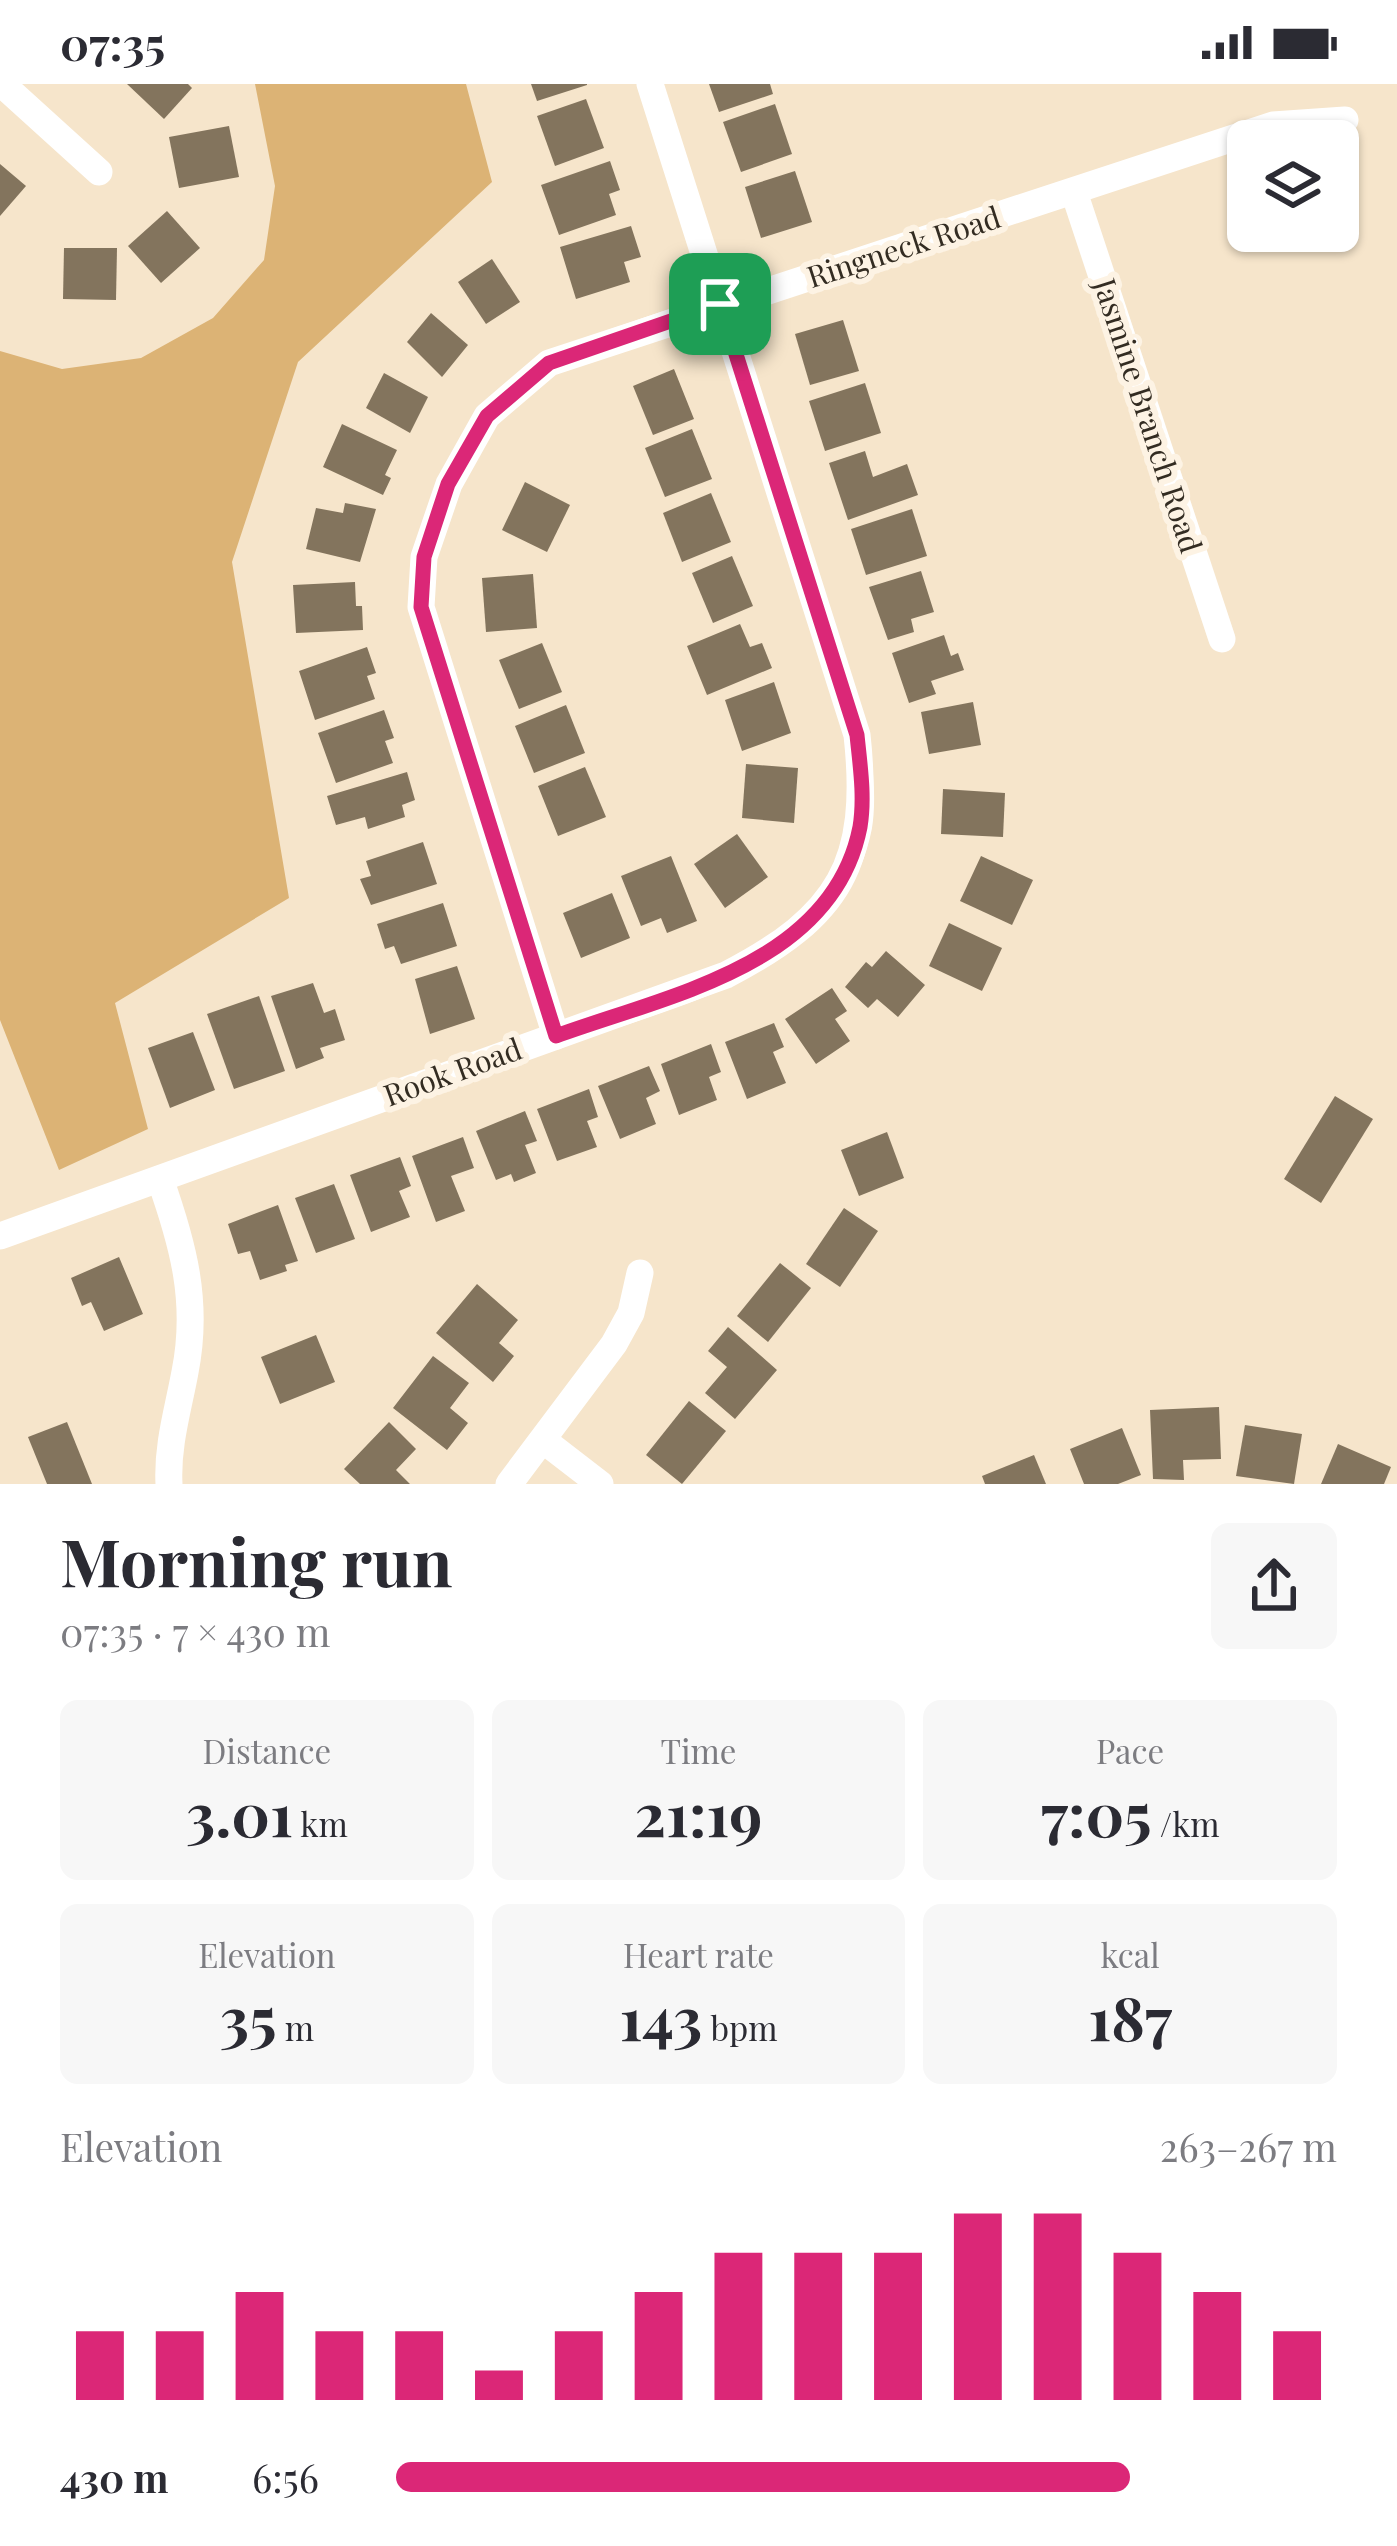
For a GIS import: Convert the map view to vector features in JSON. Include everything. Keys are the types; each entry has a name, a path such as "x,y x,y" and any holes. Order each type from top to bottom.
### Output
{"street":[{"path":"2,84 99,172"},
{"name":"Rook Road","path":"0,1236 726,975 777,949 814,919 844,872 860,827 857,735 650,84"},
{"name":"Ringneck Road","path":"556,1036 421,607 424,557 448,484 487,416 549,363 1227,140"},
{"name":"Jasmine Branch Road","path":"1074,192 1222,640"},
{"path":"160,1179 182,1241 191,1285 186,1370 168,1460 169,1484"},
{"path":"509,1484 614,1344 631,1313 640,1273"},
{"path":"543,1440 600,1484"}],"shaded area":[{"path":"255,84 466,84 492,182 298,362 232,562 289,898 115,1003 148,1129 59,1170 0,1020 0,351 62,369 141,358 213,318 264,260 275,186"}],"building":[{"path":"127,84 188,84 192,88 164,119"},
{"path":"531,84 587,84 587,85 537,101"},
{"path":"709,84 770,84 773,94 719,112"},
{"path":"586,99 604,148 555,166 537,116"},
{"path":"775,104 792,154 741,172 723,122"},
{"path":"229,126 239,177 179,188 169,137"},
{"path":"610,161 620,190 609,194 616,215 559,235 541,185"},
{"path":"0,164 26,186 0,216"},
{"path":"795,171 812,222 761,238 745,187"},
{"path":"167,211 200,248 161,283 128,246"},
{"path":"631,226 641,257 624,262 630,282 576,299 560,247"},
{"path":"64,248 117,248 116,300 63,299"},
{"path":"492,259 520,302 486,324 458,282"},
{"path":"431,313 468,345 442,377 407,342"},
{"path":"843,320 859,371 810,385 795,334"},
{"path":"674,369 694,419 653,435 633,386"},
{"path":"384,373 428,397 410,433 366,408"},
{"path":"865,383 881,433 825,451 809,401"},
{"path":"342,424 397,450 385,475 391,478 383,495 323,467"},
{"path":"692,429 712,479 665,497 645,448"},
{"path":"865,451 873,477 907,464 918,495 848,520 829,463"},
{"path":"525,482 570,505 547,552 502,530"},
{"path":"711,493 731,542 682,562 663,513"},
{"path":"345,503 376,509 360,562 306,549 316,508 343,513"},
{"path":"912,509 927,556 866,575 851,529"},
{"path":"732,556 753,606 713,623 692,573"},
{"path":"921,571 934,612 911,619 914,632 888,640 869,587"},
{"path":"533,574 537,628 486,632 482,578"},
{"path":"355,582 363,630 296,633 293,585"},
{"path":"740,624 750,647 762,643 772,668 707,695 687,646"},
{"path":"944,635 951,656 958,653 964,670 931,681 936,694 909,703 892,653"},
{"path":"542,643 562,692 519,709 499,660"},
{"path":"367,647 376,673 367,676 375,699 315,720 299,671"},
{"path":"774,682 791,733 742,751 725,700"},
{"path":"973,702 981,745 929,754 921,712"},
{"path":"566,705 585,753 534,773 515,726"},
{"path":"384,710 394,738 385,741 393,763 336,783 318,733"},
{"path":"746,764 798,768 794,823 742,818"},
{"path":"585,767 606,817 558,836 538,786"},
{"path":"407,772 415,800 402,805 405,817 368,829 365,817 336,825 327,796"},
{"path":"943,789 1005,793 1003,837 941,834"},
{"path":"737,834 768,877 725,908 694,864"},
{"path":"423,842 437,884 371,905 360,879 371,876 366,861"},
{"path":"671,856 697,921 667,933 661,918 641,926 621,876"},
{"path":"981,856 1033,880 1012,925 960,901"},
{"path":"612,893 630,938 581,958 563,913"},
{"path":"443,903 457,946 401,964 394,946 385,949 377,924"},
{"path":"949,923 1002,948 982,991 929,966"},
{"path":"886,951 925,985 898,1017 877,999 868,1008 845,987 866,962 872,967"},
{"path":"457,966 475,1019 430,1034 415,979"},
{"path":"313,983 324,1013 335,1009 345,1040 320,1048 324,1058 296,1069 271,996"},
{"path":"832,988 847,1011 835,1019 850,1041 816,1064 785,1019"},
{"path":"259,996 285,1071 234,1089 207,1014"},
{"path":"774,1023 784,1047 773,1052 786,1083 747,1099 725,1042"},
{"path":"193,1032 215,1090 170,1108 148,1048"},
{"path":"711,1044 721,1072 709,1077 717,1100 679,1115 661,1064"},
{"path":"649,1066 660,1091 646,1098 656,1124 620,1139 598,1086"},
{"path":"589,1089 598,1117 587,1121 597,1147 557,1161 537,1109"},
{"path":"1335,1096 1373,1119 1321,1203 1284,1179"},
{"path":"525,1111 537,1141 525,1145 536,1173 514,1182 511,1174 496,1180 476,1131"},
{"path":"887,1132 904,1178 859,1196 841,1150"},
{"path":"463,1137 474,1168 451,1176 465,1211 436,1222 412,1156"},
{"path":"400,1157 411,1186 399,1191 410,1217 371,1232 350,1175"},
{"path":"334,1184 355,1239 316,1253 295,1198"},
{"path":"278,1205 298,1261 285,1265 287,1271 260,1280 250,1251 238,1254 228,1224"},
{"path":"844,1208 878,1231 840,1287 806,1264"},
{"path":"119,1257 143,1314 104,1331 91,1302 82,1306 71,1278"},
{"path":"780,1263 811,1288 768,1342 737,1316"},
{"path":"477,1284 518,1320 499,1343 514,1356 493,1382 436,1333"},
{"path":"728,1327 777,1370 735,1419 705,1393 727,1367 708,1351"},
{"path":"316,1335 335,1382 280,1404 261,1357"},
{"path":"433,1356 469,1383 450,1408 468,1423 447,1450 393,1408"},
{"path":"689,1401 726,1431 682,1484 646,1455"},
{"path":"1219,1407 1221,1459 1183,1460 1184,1480 1153,1479 1150,1410"},
{"path":"67,1422 92,1484 47,1484 28,1437"},
{"path":"389,1422 416,1449 396,1470 410,1484 360,1484 344,1469"},
{"path":"1245,1425 1302,1434 1294,1484 1236,1476"},
{"path":"1122,1428 1141,1475 1118,1484 1084,1484 1070,1449"},
{"path":"1338,1444 1391,1467 1384,1484 1321,1484"},
{"path":"1034,1455 1046,1484 985,1484 982,1476"}],"route":[{"path":"720,304 857,735 860,827 844,872 814,919 777,949 726,975 556,1036 421,607 424,557 448,484 487,416 549,363 720,304"}]}
